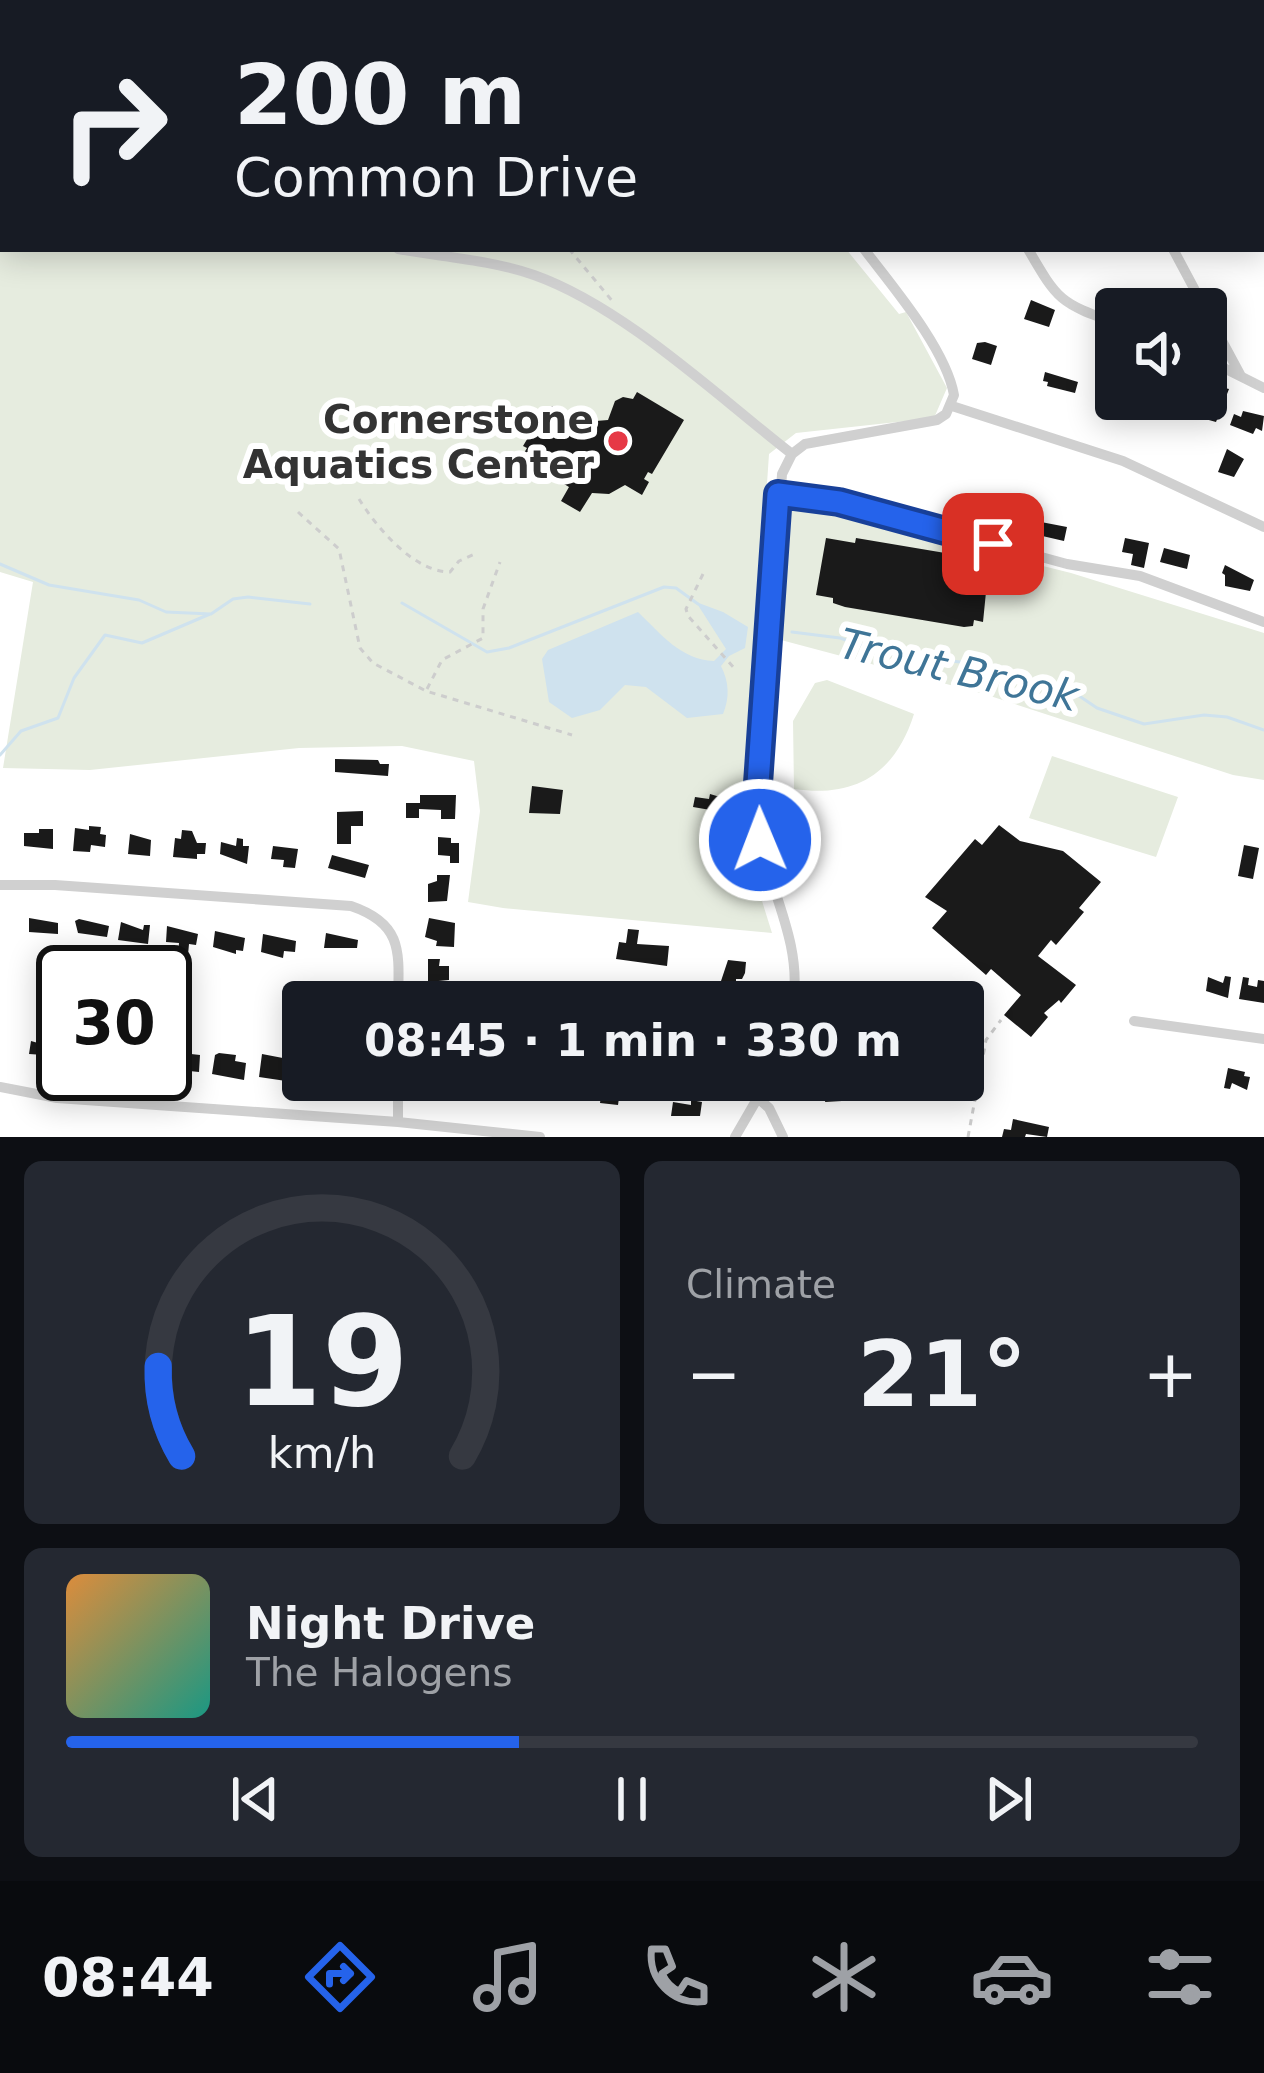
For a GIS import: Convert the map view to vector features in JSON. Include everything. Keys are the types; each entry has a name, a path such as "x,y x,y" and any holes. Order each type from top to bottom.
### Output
{"street":[{"path":"414,252 530,273 569,290 613,316 792,454"},
{"path":"793,981 793,952 757,825 778,494 792,454 805,444 919,425 946,414 954,395 946,371 866,252"},
{"path":"1030,252 1060,299 1095,316"},
{"path":"1175,252 1194,288"},
{"path":"1227,350 1241,376"},
{"path":"1227,369 1264,388"},
{"path":"952,406 1123,461 1264,526"},
{"path":"778,494 839,502 1067,564 1140,576 1264,622"},
{"path":"0,885 351,906 374,914 390,928 399,956 398,981"},
{"path":"1134,1021 1264,1039"},
{"path":"0,1087 57,1097 398,1121 540,1137"},
{"path":"398,1101 398,1121"},
{"path":"735,1137 758,1101"},
{"path":"761,1101 783,1137"}],"path":[{"path":"572,252 615,304"},
{"path":"359,499 391,539 440,572 447,573 459,561 477,554"},
{"path":"298,512 339,550 360,648 373,663 426,691 572,735"},
{"path":"426,691 437,664 481,641 483,609 500,562"},
{"path":"703,574 688,605 688,616 735,669"},
{"path":"968,1137 986,1040 1001,1020"}],"shaded area":[{"path":"0,252 848,252 899,314 906,312 947,388 934,418 796,433 769,454 743,840 772,933 468,902 480,811 474,761 402,746 299,748 90,770 3,768 33,582 0,572"},
{"path":"791,503 1071,573 1264,633 1264,780 1233,775 984,694 781,640"},
{"path":"827,680 914,714 896,752 870,777 836,790 794,789 793,721 815,683"},
{"path":"1052,756 1178,797 1156,857 1029,818"}],"water":[{"path":"696,602 748,627 745,648 721,666 728,690 723,714 687,718 646,687 625,685 600,710 572,718 549,702 542,659 548,650 638,612 682,651 714,661 726,649"}],"building":[{"path":"1031,300 1055,310 1049,327 1024,319"},
{"path":"977,343 997,346 991,365 972,359"},
{"path":"1045,372 1078,382 1075,393 1047,386"},
{"path":"637,392 684,420 652,474 648,472 644,479 649,482 642,495 625,485 609,494 592,493 580,512 561,501 569,487 521,458 527,448 523,446 552,406 590,429 596,421 608,420 615,401 633,399"},
{"path":"1243,411 1264,416 1262,431 1256,428 1253,434 1230,425 1234,414 1241,417"},
{"path":"1227,449 1244,459 1234,477 1218,472"},
{"path":"1006,512 1031,518 1027,532 1002,525"},
{"path":"1041,522 1067,527 1064,541 1038,535"},
{"path":"826,538 855,543 856,538 963,556 962,562 973,564 972,570 988,572 983,622 974,620 973,626 964,627 845,607 833,603 833,598 816,595"},
{"path":"1125,538 1149,543 1144,568 1131,565 1133,554 1122,552"},
{"path":"1164,548 1190,555 1187,569 1160,562"},
{"path":"1225,565 1254,580 1250,591 1225,586"},
{"path":"335,759 378,760 389,764 388,776 335,772"},
{"path":"532,786 563,790 560,814 529,813"},
{"path":"710,794 730,800 728,813 693,807 695,797 709,799"},
{"path":"420,795 456,795 455,819 441,819 441,810 419,809 419,818 406,818 406,803 420,803"},
{"path":"363,811 363,826 351,826 351,844 337,844 337,812"},
{"path":"999,825 1020,841 1063,851 1101,882 1079,908 1084,912 1056,945 1051,940 1038,956 1076,985 1061,1003 1044,1013 1048,1017 1031,1037 1004,1015 1021,995 991,969 986,975 932,928 947,911 925,897 975,839 982,845"},
{"path":"89,826 101,827 105,847 91,845 90,852 73,851 75,828 89,830"},
{"path":"39,829 53,829 53,849 24,846 24,833 39,833"},
{"path":"182,830 192,831 197,843 206,843 205,854 197,854 197,859 173,857 175,838 181,839"},
{"path":"130,834 151,840 150,856 128,854"},
{"path":"438,837 459,843 459,863 438,855"},
{"path":"237,838 249,846 247,864 220,854 221,842 236,846"},
{"path":"1244,845 1259,848 1253,879 1238,876"},
{"path":"273,846 298,849 295,868 283,867 284,860 271,859"},
{"path":"332,855 369,865 365,878 328,868"},
{"path":"437,875 450,875 447,901 428,902 428,884 437,881"},
{"path":"29,918 58,923 58,934 29,932"},
{"path":"429,918 455,923 454,947 436,946 437,941 425,937"},
{"path":"75,921 109,926 107,937 78,933"},
{"path":"121,922 143,930 150,925 148,944 118,940"},
{"path":"167,926 198,934 196,945 166,942"},
{"path":"628,929 639,930 637,944 669,946 667,966 616,959"},
{"path":"215,931 245,938 243,951 236,950 236,954 213,947"},
{"path":"326,933 358,940 357,948 324,948"},
{"path":"263,934 296,941 295,952 284,951 283,958 261,952"},
{"path":"428,959 440,959 439,966 449,966 449,980 428,981"},
{"path":"728,960 746,962 742,979 721,981"},
{"path":"1225,976 1231,977 1228,998 1206,991 1208,977 1223,983"},
{"path":"1243,977 1249,978 1248,985 1257,987 1258,980 1264,981 1264,1003 1239,999"},
{"path":"219,1053 236,1055 235,1061 246,1063 244,1080 212,1074"},
{"path":"192,1054 200,1055 199,1072 192,1071"},
{"path":"262,1054 282,1058 282,1080 259,1077"},
{"path":"1228,1068 1250,1077 1247,1090 1232,1083 1230,1089 1224,1088"},
{"path":"691,1101 702,1102 700,1116 671,1116 673,1102 691,1105"},
{"path":"1013,1119 1049,1127 1047,1137 1002,1137 1004,1129 1011,1130"}],"waterway":[{"name":"Trout Brook","path":"0,564 49,585 139,600 166,612 211,614 233,599 248,597 310,604"},
{"name":"Trout Brook","path":"402,603 487,652 509,648 664,587 676,588 698,604"},
{"path":"0,755 21,731 58,718 74,678 105,635 142,643 210,614"},
{"name":"Trout Brook","path":"792,632 1063,685 1097,708 1144,724 1204,715 1227,717 1264,730"}],"place":[{"name":"Cornerstone Aquatics Center","path":"618,441"}],"route":[{"path":"760,840 757,798 778,494 839,502 993,544"}]}
